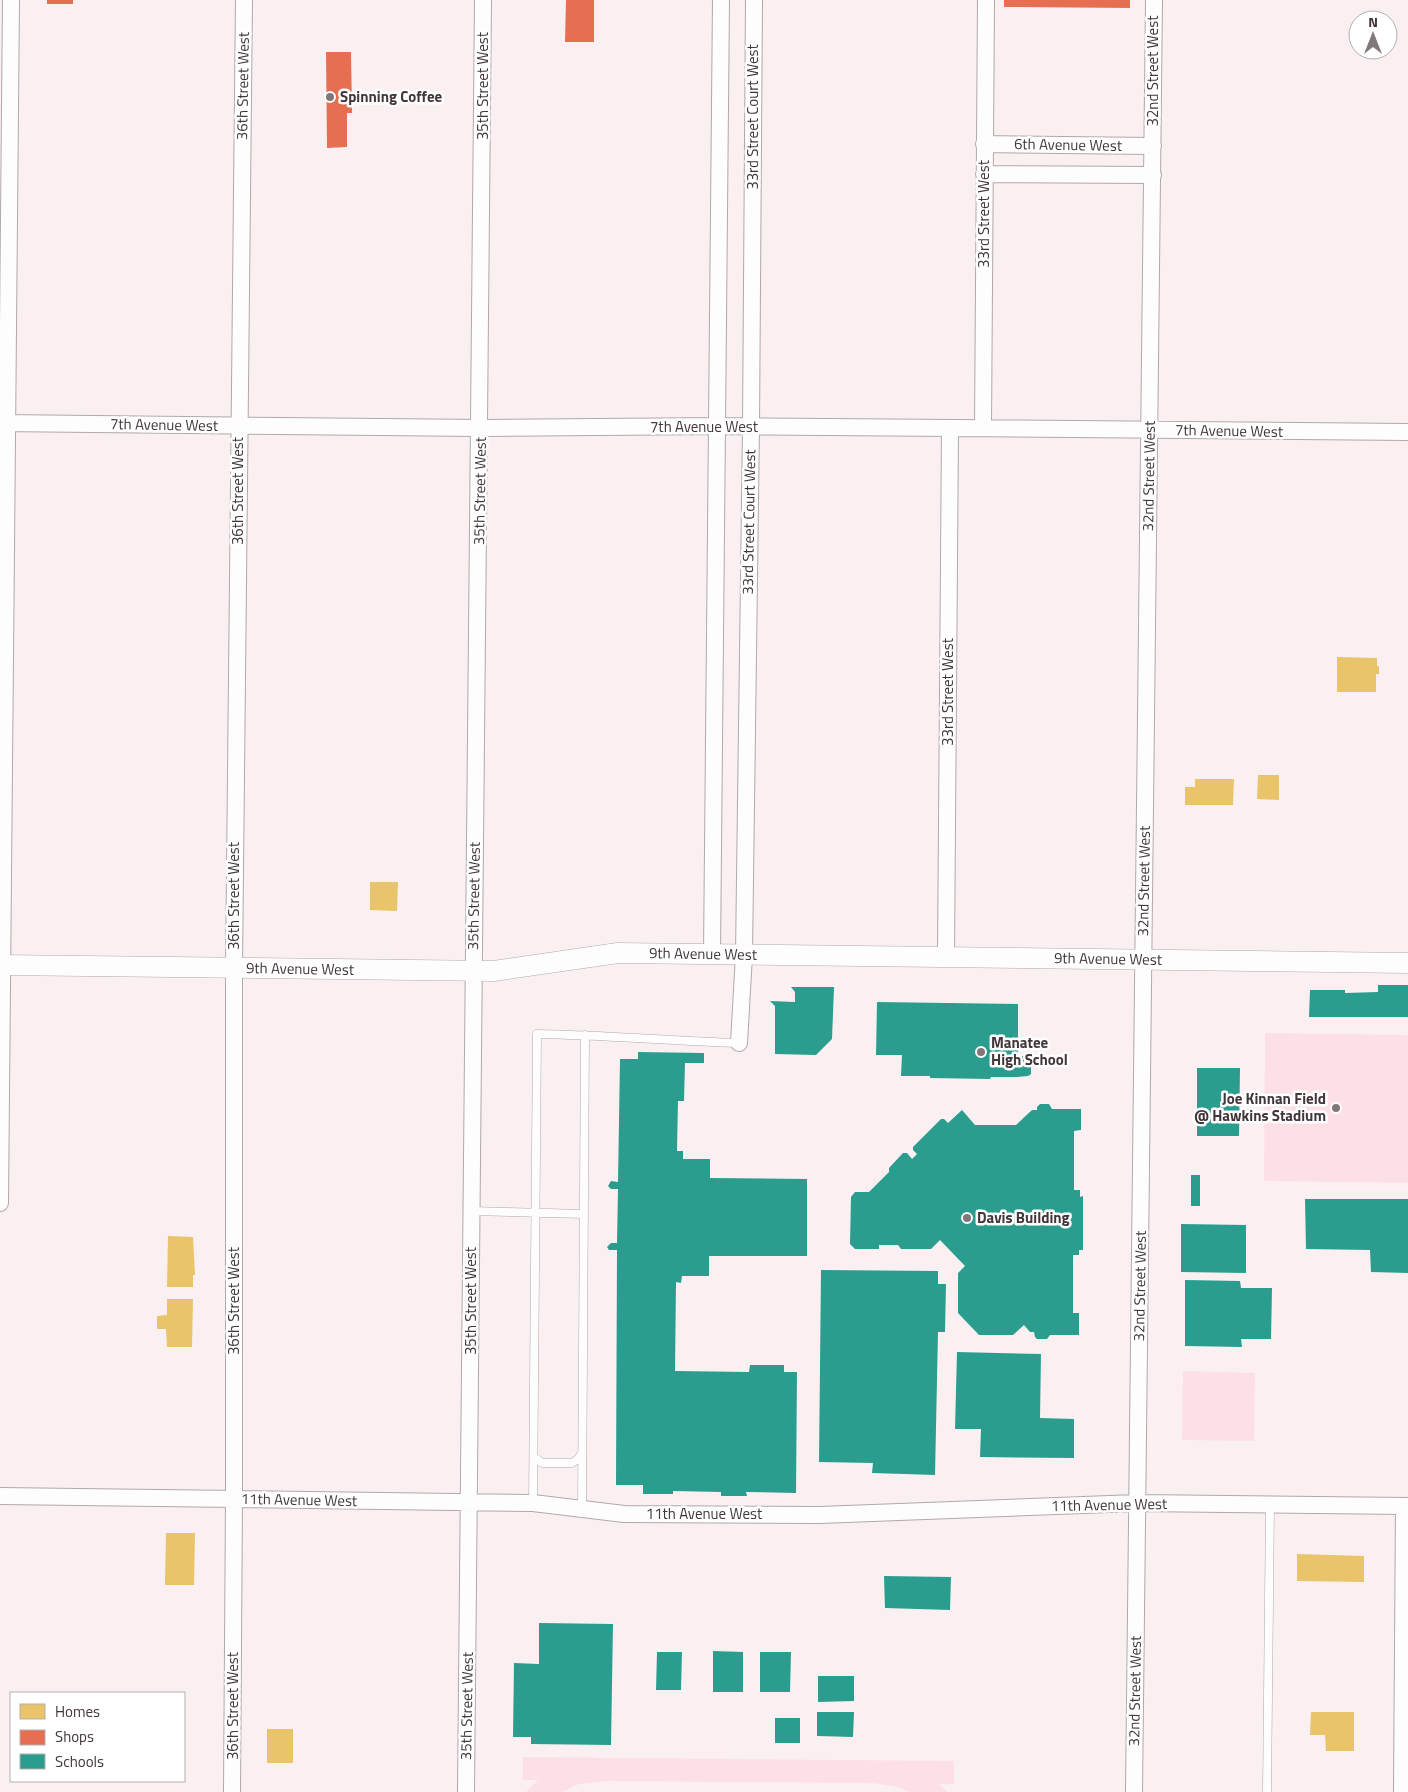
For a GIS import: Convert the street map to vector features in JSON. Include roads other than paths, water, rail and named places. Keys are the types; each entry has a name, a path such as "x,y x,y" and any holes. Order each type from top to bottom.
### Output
{"street":[{"path":"0,1203 5,17 11,0"},
{"name":"36th Street West","path":"232,1792 234,968 238,426 244,0"},
{"name":"35th Street West","path":"466,1792 484,0"},
{"path":"712,955 721,0"},
{"name":"33rd Street Court West","path":"739,1043 744,955 754,0"},
{"name":"33rd Street West","path":"983,428 986,0"},
{"name":"32nd Street West","path":"1134,1792 1154,0"},
{"name":"6th Avenue West","path":"984,144 1153,146"},
{"name":"6th Avenue West","path":"984,174 1152,175"},
{"name":"7th Avenue West","path":"4,423 480,428 717,426 1408,432"},
{"name":"33rd Street West","path":"946,957 950,428"},
{"name":"9th Avenue West","path":"2,965 474,971 518,968 618,953 1408,962"},
{"name":"11th Avenue West","path":"0,1496 533,1503 624,1514 820,1515 1137,1503 1406,1506"},
{"path":"1402,1792 1406,1506"}],"lane":[{"path":"533,1503 537,1034 739,1043"},
{"path":"582,1510 585,1035"},
{"path":"471,1212 584,1214"},
{"path":"534,1457 542,1463 572,1463 582,1453"},
{"path":"1267,1792 1270,1504"}],"place":[{"name":"Spinning Coffee","path":"330,97"},
{"name":"Manatee High School","path":"981,1052"},
{"name":"Joe Kinnan Field @ Hawkins Stadium","path":"1336,1108"},
{"name":"Davis Building","path":"967,1218"}]}
